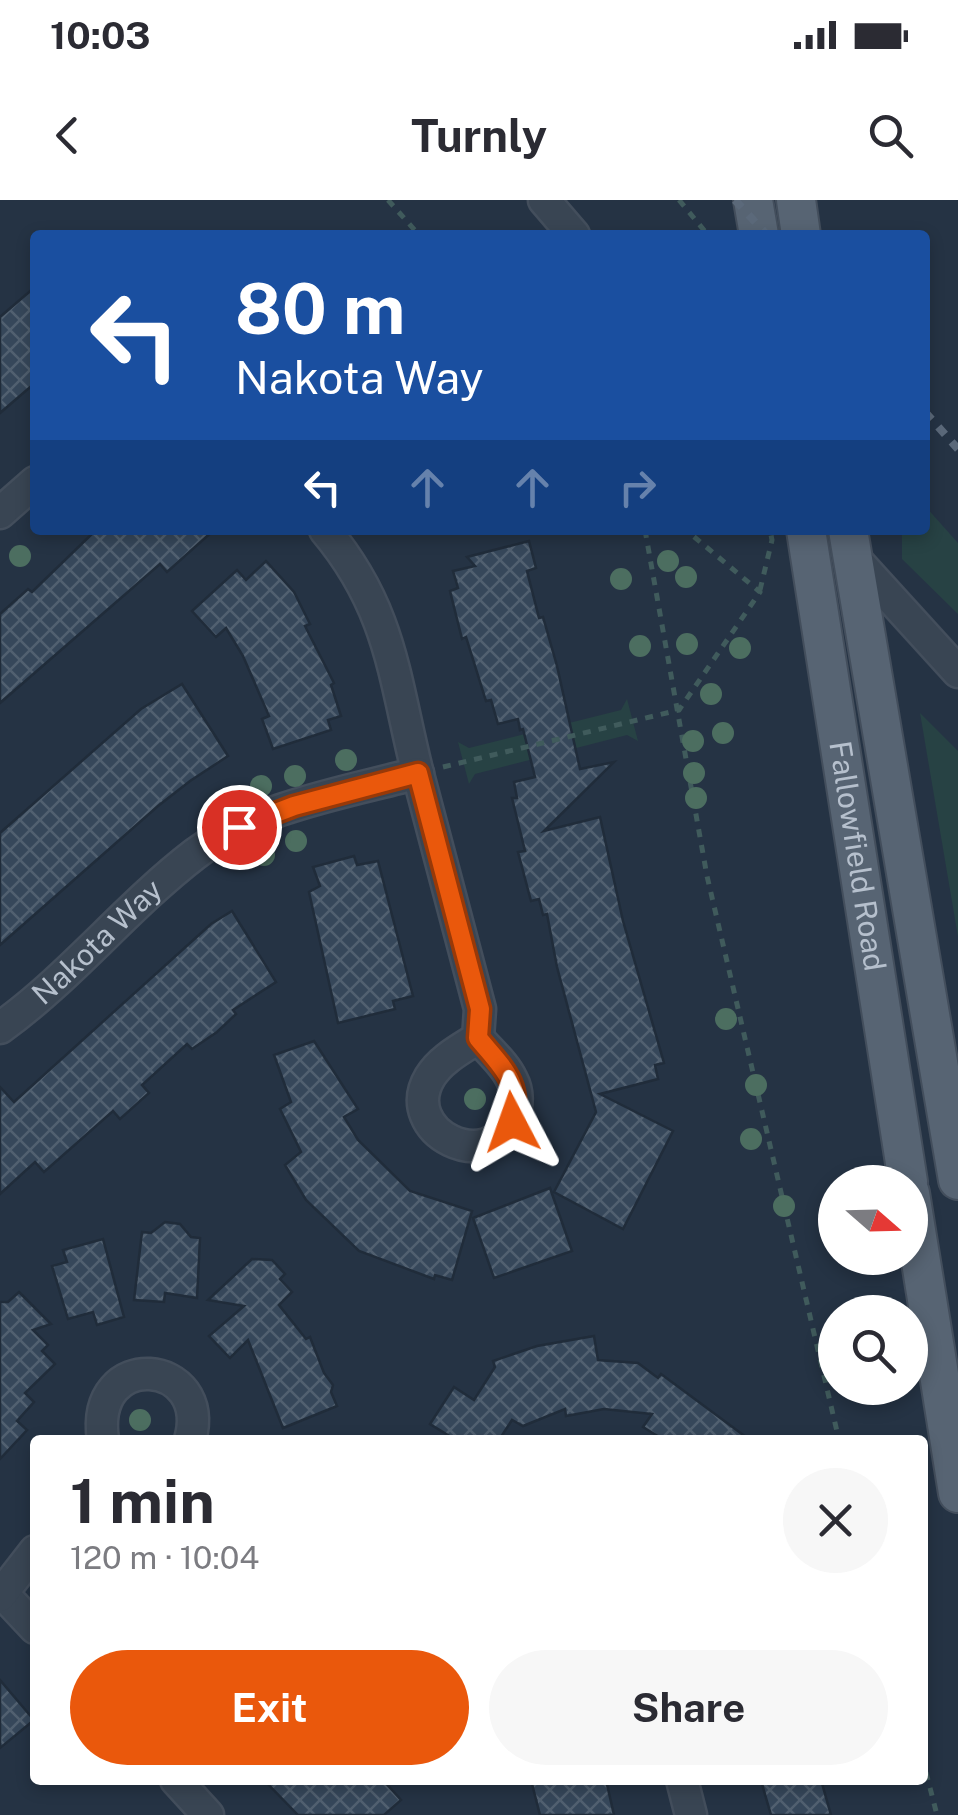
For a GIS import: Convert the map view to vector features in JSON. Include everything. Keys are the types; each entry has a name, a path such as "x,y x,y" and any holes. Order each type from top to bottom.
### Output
{"main road":[{"path":"753,200 758,230"},
{"path":"796,200 801,230"},
{"name":"Fallowfield Road","path":"807,535 905,1165"},
{"name":"Fallowfield Road","path":"844,539 958,1180"},
{"path":"923,1275 958,1493"}],"street":[{"path":"544,200 570,230"},
{"path":"0,513 30,486"},
{"path":"329,535 354,568 388,641 480,1009 478,1038"},
{"path":"844,539 958,672"},
{"name":"Nakota Way","path":"0,1028 196,853 224,836 294,806 418,773"},
{"path":"103,1435 101,1414 114,1388 125,1379 154,1374 168,1378 189,1398 194,1426 191,1435"},
{"path":"30,1558 1,1595 30,1623"},
{"path":"181,1785 208,1815"},
{"path":"683,1785 691,1815"}],"path":[{"path":"388,200 415,230"},
{"path":"679,200 704,230"},
{"path":"646,535 707,876 838,1435"},
{"path":"692,535 760,592"},
{"path":"418,773 679,710 760,592 771,535"},
{"path":"928,1780 937,1815"}],"green space":[{"path":"930,512 958,543 958,614 902,559 902,535 930,535"},
{"path":"627,699 638,741 627,735 475,774 469,784 458,742 469,748 621,710"},
{"path":"920,713 958,751 958,937"}],"building":[{"path":"30,291 30,387 0,413 0,317"},
{"path":"91,535 208,535 167,572 160,564 0,703 0,614 28,589 32,592"},
{"path":"529,541 536,568 527,571 557,666 580,769 614,762 544,831 600,817 623,921 664,1063 655,1065 658,1079 600,1094 673,1131 623,1229 554,1192 596,1112 557,967 547,914 543,915 539,899 531,901 518,852 525,851 512,798 517,798 514,782 535,777 523,729 520,730 518,719 498,724 491,700 486,701 466,637 462,639 450,591 458,588 453,571 475,566 467,557"},
{"path":"266,561 294,592 310,624 305,626 334,683 331,685 341,716 328,720 331,730 273,749 262,719 269,716 243,656 226,628 216,637 192,611 237,570 246,580"},
{"path":"182,684 228,756 158,806 0,945 0,833 141,709"},
{"path":"354,856 357,865 378,861 413,996 393,1001 395,1009 338,1023 309,892 320,886 313,867"},
{"path":"232,911 276,982 233,1010 236,1014 217,1032 192,1049 187,1044 142,1085 149,1093 120,1119 113,1111 44,1172 35,1162 0,1194 0,1087 14,1102 211,924"},
{"path":"314,1041 358,1109 344,1117 358,1140 410,1191 472,1211 452,1280 435,1275 434,1279 359,1251 306,1200 285,1165 301,1152 280,1109 291,1102 274,1055"},
{"path":"550,1188 572,1251 494,1278 473,1218"},
{"path":"165,1222 180,1224 191,1237 200,1238 197,1298 165,1293 164,1302 134,1300 142,1232 151,1233"},
{"path":"103,1239 124,1317 97,1325 93,1312 68,1319 52,1266 67,1262 63,1250"},
{"path":"252,1259 272,1260 285,1274 280,1279 292,1292 279,1305 306,1339 310,1337 333,1385 331,1392 337,1406 283,1428 248,1340 230,1358 209,1336 244,1306 208,1300"},
{"path":"19,1292 51,1324 33,1330 48,1345 42,1351 55,1364 25,1393 34,1402 17,1421 27,1430 0,1459 0,1302 8,1302"},
{"path":"594,1336 598,1360 638,1363 658,1378 661,1374 743,1435 656,1435 643,1427 652,1414 604,1409 566,1416 565,1409 523,1426 512,1420 502,1435 448,1435 430,1424 454,1387 474,1400 495,1367 493,1361 537,1346"},
{"path":"0,1680 30,1715 30,1723 0,1748"},
{"path":"269,1785 388,1785 401,1800 384,1815 298,1815"},
{"path":"532,1785 607,1785 614,1815 540,1815"},
{"path":"762,1785 822,1785 831,1815 771,1815"}],"railway":[{"path":"735,200 762,230"},
{"path":"930,418 958,449"}],"route":[{"path":"239,827 294,806 418,773 480,1009 478,1038 504,1068 516,1094 512,1122"}]}
